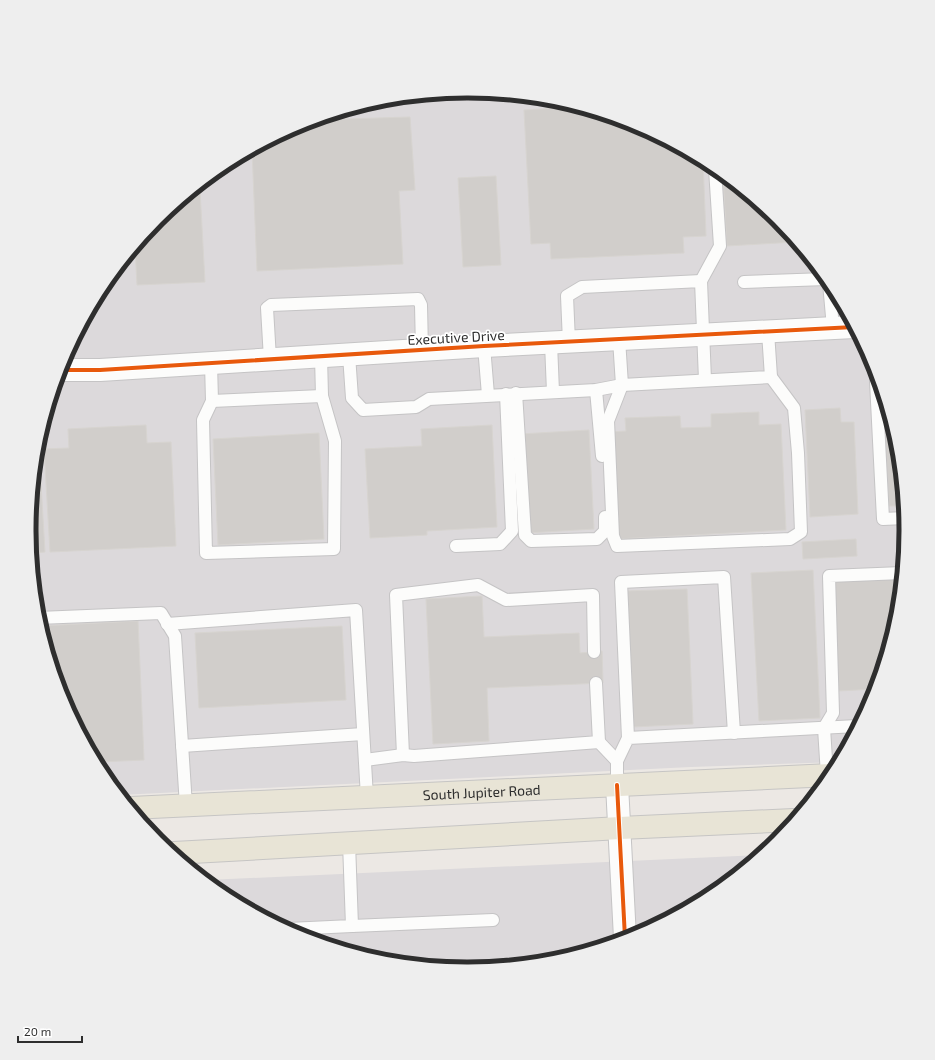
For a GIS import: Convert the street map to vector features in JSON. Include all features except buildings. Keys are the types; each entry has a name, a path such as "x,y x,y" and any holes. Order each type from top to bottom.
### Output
{"main road":[{"name":"South Jupiter Road","path":"137,808 822,775"},
{"path":"182,854 620,828 787,820"}],"street":[{"name":"Executive Drive","path":"67,370 100,370 484,346 844,328"},
{"path":"617,785 625,932"}],"lane":[{"path":"705,380 701,280 720,246 716,177"},
{"path":"744,282 819,279"},
{"path":"553,392 567,296 582,287 701,280"},
{"path":"270,359 267,308 271,305 418,299 421,304 422,350"},
{"path":"837,308 844,328"},
{"path":"619,339 622,385 608,421 613,536 617,546 790,539 801,532 798,453 794,408 770,377 768,332"},
{"path":"484,346 488,395"},
{"path":"349,355 352,398 363,410 416,407 429,399 511,393 596,390 622,385 770,377"},
{"path":"211,363 212,401 203,420 206,553 334,549 335,441 322,396 321,356"},
{"path":"511,393 525,535 531,541 597,539 605,531 604,479 596,390"},
{"path":"456,546 500,544 512,531 511,393"},
{"path":"876,393 882,519 899,518"},
{"path":"212,401 322,396"},
{"path":"828,767 824,728 833,713 830,576 896,573"},
{"path":"617,785 617,761 628,738 621,582 724,577 734,733"},
{"path":"403,755 396,595 478,585 506,600 593,595 594,652"},
{"path":"167,624 356,610 367,797"},
{"path":"45,618 161,613 175,636 186,806"},
{"path":"596,683 599,742 617,761"},
{"path":"628,738 852,726"},
{"path":"182,746 363,734"},
{"path":"365,760 403,755 414,756 599,742"},
{"path":"349,844 352,926"},
{"path":"301,928 493,920"}],"shaded area":[{"path":"468,98 524,102 552,107 606,121 633,131 683,156 707,171 752,206 773,225 810,267 841,314 855,339 876,391 891,446 898,502 898,558 891,614 876,669 866,695 855,721 831,762 691,767 126,795 109,770 80,721 59,669 44,614 40,586 36,530 37,502 44,446 51,418 59,391 80,339 109,290 125,267 162,225 205,188 228,171 252,156 302,131 356,113 383,107 439,99"},
{"path":"750,855 707,889 683,904 633,929 579,947 524,958 496,961 439,961 411,958 356,947 302,929 252,904 215,880"}],"cycle path":[{"path":"67,370 100,370 484,346 848,327"},
{"path":"617,785 625,932"}]}
